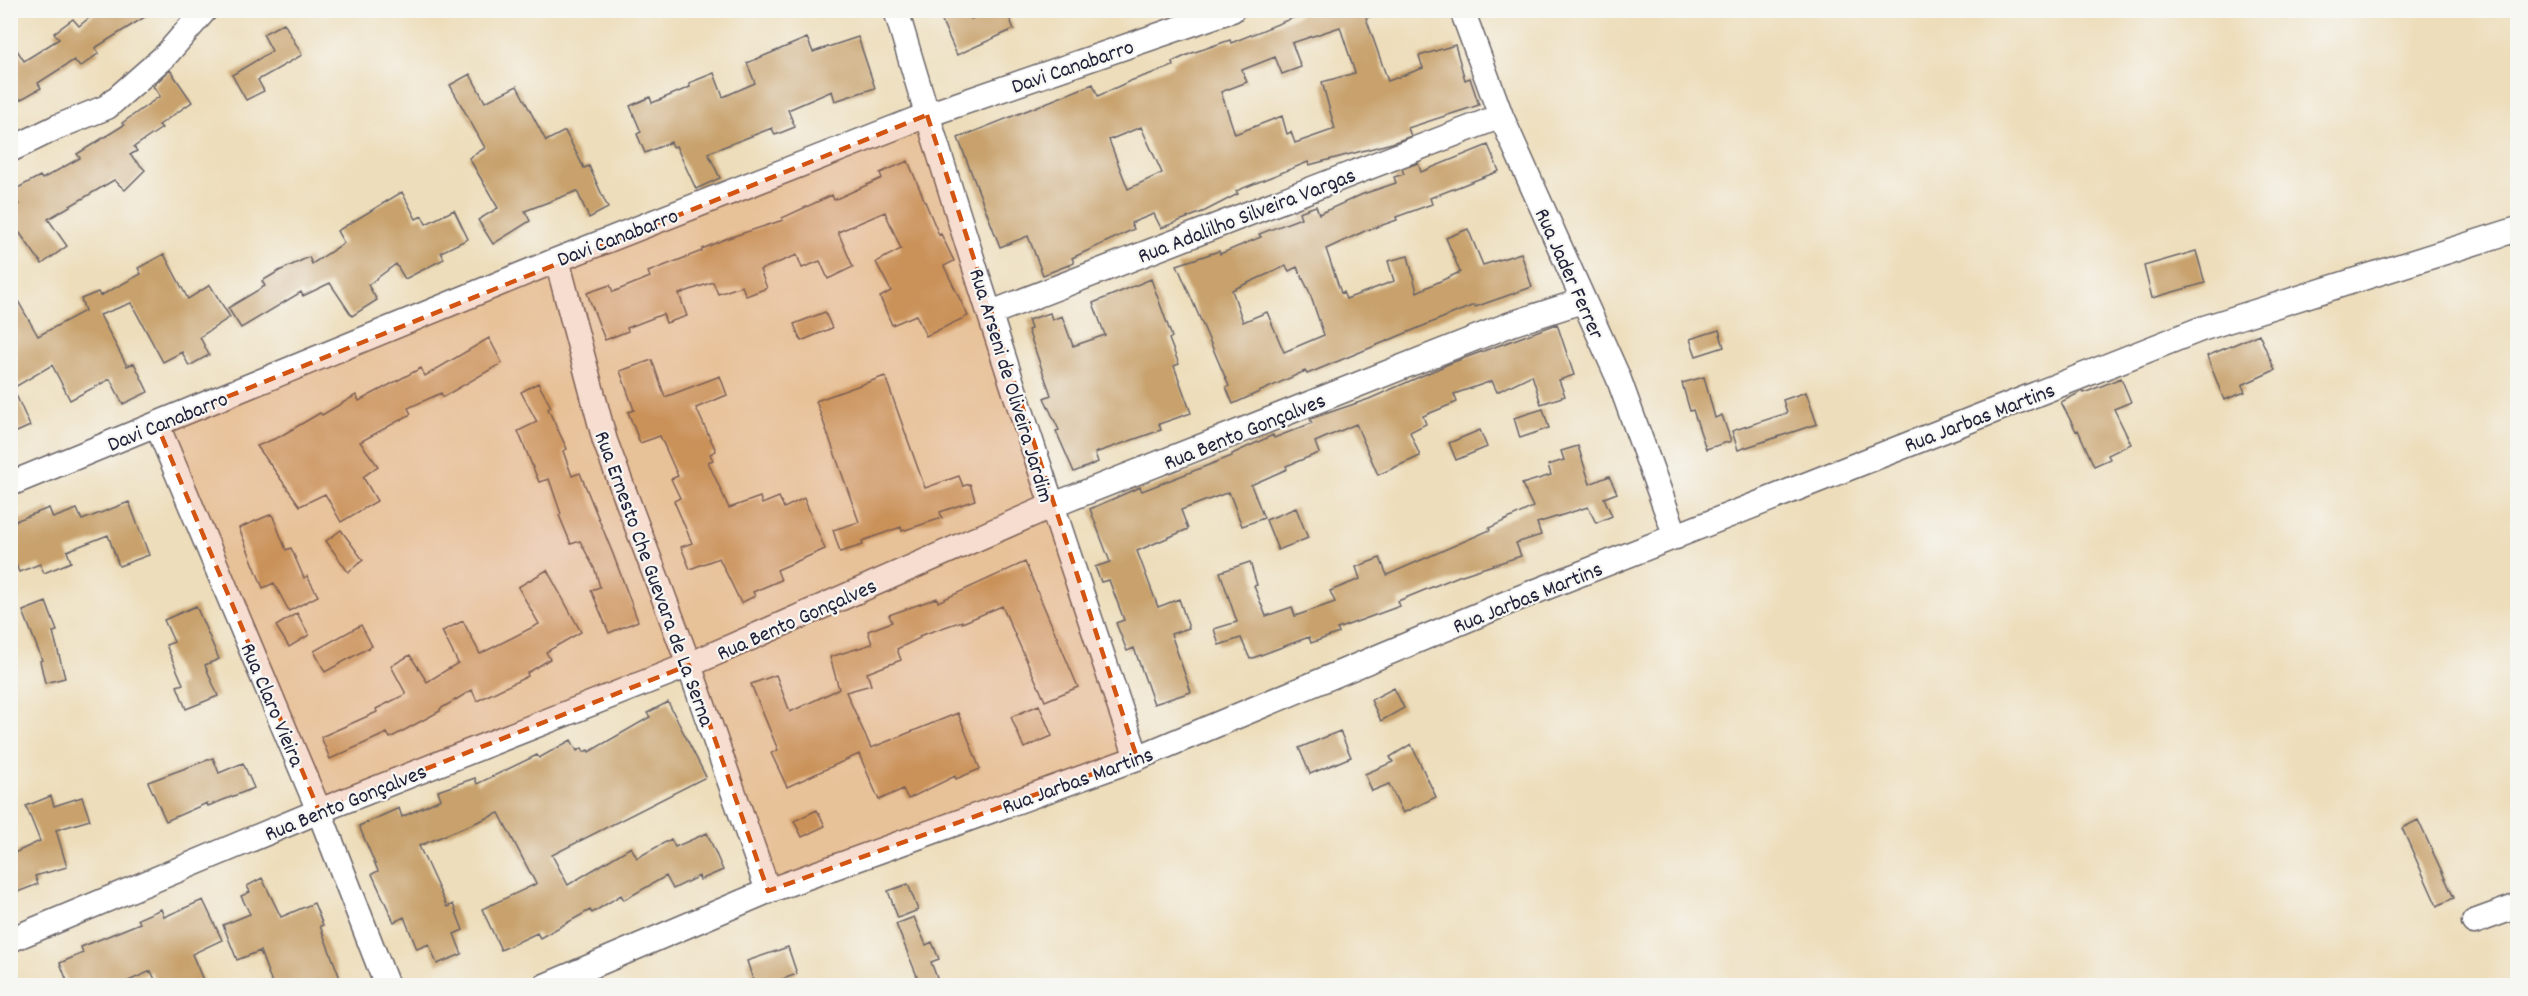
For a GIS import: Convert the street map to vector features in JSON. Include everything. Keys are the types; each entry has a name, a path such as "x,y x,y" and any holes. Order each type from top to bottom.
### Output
{"street":[{"path":"10,150 57,127 107,107 166,56 205,10"},
{"name":"Rua Arseni de Oliveira Jardim","path":"896,10 1051,506 1137,758"},
{"name":"Davi Canabarro","path":"10,484 557,260 927,115 1232,10"},
{"name":"Rua Jader Ferrer","path":"1462,10 1501,116 1582,301 1618,376 1676,537"},
{"name":"Rua Adalilho Silveira Vargas","path":"991,313 1501,116"},
{"name":"Rua Jarbas Martins","path":"545,986 768,891 1137,758 1514,600 2201,329 2517,228"},
{"name":"Rua Ernesto Che Guevara de La Serna","path":"557,260 605,441 689,665 768,891"},
{"name":"Rua Bento Gonçalves","path":"10,940 319,811 689,665 1051,506 1511,324 1582,301"},
{"name":"Rua Claro Vieira","path":"157,425 319,811 387,986"},
{"path":"2474,922 2517,906"}],"highlighted area":[{"path":"927,115 1137,758 768,891 689,665 319,811 157,425"}],"building":[{"path":"99,10 156,10 95,48 99,53 80,67 74,60 38,83 41,88 20,100 10,85 10,39 24,61 59,39 54,33 73,19 79,26"},
{"path":"937,10 967,10 971,19 990,10 1006,10 1014,29 957,55"},
{"path":"1299,10 1378,10 1379,14 1366,18 1388,81 1423,68 1419,56 1455,45 1465,80 1470,78 1479,105 1408,128 1411,136 1392,143 1309,165 1308,162 1236,191 1238,194 1205,211 1161,228 1154,214 1131,223 1134,229 1072,258 1074,263 1043,275 1028,236 1000,247 958,138 1093,84 1098,96 1130,81 1173,66 1172,62 1192,53 1230,40 1231,43 1300,15","holes":["1340,27 1355,73 1322,82 1335,129 1295,143 1291,132 1287,134 1282,116 1235,134 1221,92 1247,82 1242,70 1275,57 1282,74 1301,67 1292,43","1141,127 1162,173 1128,189 1109,140"]},
{"path":"284,23 302,55 258,80 264,91 246,100 232,75 272,51 263,34"},
{"path":"858,37 875,88 835,101 832,91 788,110 795,127 775,135 772,128 708,153 720,178 696,189 676,146 673,147 671,142 645,153 637,134 641,132 630,106 650,97 652,103 690,87 689,83 714,73 723,97 755,83 747,63 807,38 813,52"},
{"path":"170,70 192,102 159,125 162,128 134,147 137,151 130,155 145,170 125,190 114,180 48,219 67,246 42,264 19,232 10,237 10,209 19,205 12,191 40,176 42,179 80,158 77,154 124,125 122,123 160,96 153,86"},
{"path":"470,74 485,102 517,86 546,141 565,131 584,168 589,166 608,208 589,218 577,191 525,211 530,221 493,244 478,220 498,208 469,158 485,148 450,85"},
{"path":"1488,145 1499,171 1430,198 1432,204 1396,217 1397,220 1365,231 1326,249 1341,293 1343,292 1346,299 1394,281 1388,261 1408,256 1417,292 1460,272 1446,238 1468,229 1483,265 1521,253 1532,287 1475,307 1474,305 1307,374 1305,371 1233,404 1226,387 1229,386 1177,265 1219,251 1220,254 1261,237 1259,234 1301,218 1299,212 1316,206 1319,214 1363,194 1396,183 1394,177 1404,174 1402,169 1418,163 1421,172","holes":["1286,266 1289,271 1297,267 1309,291 1324,335 1284,352 1267,312 1243,322 1232,290"]},
{"path":"908,161 939,235 941,234 954,261 944,266 968,316 926,336 916,315 892,325 880,297 891,291 876,262 901,249 885,212 838,232 853,267 828,279 820,261 802,268 797,255 760,270 767,288 746,296 742,286 718,294 713,282 679,294 687,316 666,323 663,314 627,328 628,331 605,340 587,293 610,285 613,292 650,277 648,272 702,251 725,239 783,220 782,218 832,195 834,200 882,178 880,173"},
{"path":"402,192 416,219 422,216 426,224 454,210 468,239 441,252 444,259 405,279 396,264 368,285 377,300 352,316 330,283 303,296 301,292 241,328 228,308 265,286 262,281 279,271 309,257 312,264 344,243 337,231"},
{"path":"2196,251 2205,283 2152,298 2144,266"},
{"path":"164,254 188,299 210,285 230,317 200,337 209,355 189,366 182,352 163,362 131,303 100,315 127,366 134,363 148,392 123,404 110,379 70,400 52,365 13,388 30,426 10,435 10,287 38,336 85,311 81,299 98,292 100,296 141,274 138,268"},
{"path":"1151,279 1172,337 1169,339 1179,364 1174,366 1191,413 1159,424 1161,430 1095,453 1098,462 1074,472 1056,431 1059,430 1044,398 1051,395 1028,330 1031,329 1028,320 1050,313 1052,320 1062,316 1073,346 1105,335 1093,303"},
{"path":"825,312 832,328 801,341 794,324"},
{"path":"1557,324 1574,375 1559,380 1565,396 1541,404 1532,375 1497,392 1492,381 1454,394 1457,402 1423,416 1426,424 1410,432 1420,456 1378,475 1356,424 1315,442 1319,453 1286,466 1287,469 1251,485 1264,518 1242,526 1229,492 1181,510 1188,529 1137,551 1158,607 1179,599 1189,628 1171,634 1191,692 1154,704 1134,648 1127,651 1116,623 1124,620 1109,580 1101,582 1095,567 1110,562 1090,509 1140,487 1142,491 1232,456 1273,435 1274,438 1312,423 1310,419 1369,399 1451,363"},
{"path":"1719,330 1724,347 1696,356 1690,339"},
{"path":"2259,334 2275,370 2242,385 2245,392 2224,400 2207,356"},
{"path":"489,338 502,363 443,397 441,393 408,408 411,414 360,442 378,466 363,477 377,501 341,522 325,494 300,506 257,446 279,437 320,413 322,415 356,395 359,401 421,368 425,376"},
{"path":"652,360 665,397 720,376 727,395 696,408 716,451 710,454 713,460 708,462 729,508 760,497 762,504 779,497 784,508 804,498 825,549 777,570 781,580 753,592 755,596 741,603 719,558 690,569 681,547 692,543 674,501 680,498 671,479 678,476 660,436 640,443 628,412 634,410 620,371"},
{"path":"885,376 925,488 959,476 963,486 970,484 975,500 940,512 942,518 902,531 901,527 862,541 863,545 840,552 833,530 859,522 816,401"},
{"path":"1704,377 1715,418 1722,415 1731,441 1706,449 1693,410 1690,411 1682,383"},
{"path":"2121,378 2131,402 2114,409 2131,444 2108,455 2110,459 2094,466 2078,430 2076,431 2061,402 2083,391 2084,393"},
{"path":"538,383 551,407 548,409 567,449 563,451 572,476 580,473 638,621 609,633 591,590 600,587 595,570 580,541 571,544 559,515 561,514 549,479 539,482 518,431 537,422 521,392"},
{"path":"1806,392 1817,424 1738,450 1732,431 1787,413 1783,400"},
{"path":"1543,409 1549,428 1520,438 1514,418"},
{"path":"1480,430 1487,447 1456,460 1449,443"},
{"path":"1578,446 1590,484 1609,476 1617,493 1604,498 1612,516 1596,523 1588,507 1537,523 1541,535 1516,543 1521,556 1459,576 1398,601 1400,606 1337,629 1339,633 1311,643 1309,637 1250,659 1241,638 1219,645 1214,629 1237,622 1220,572 1250,562 1257,585 1254,586 1266,616 1292,607 1295,616 1335,602 1330,591 1360,579 1356,567 1380,558 1387,575 1490,530 1489,528 1533,507 1522,484 1551,475 1548,465 1564,460 1561,451"},
{"path":"129,502 149,555 119,566 108,535 67,551 71,562 44,573 40,564 19,572 10,549 10,523 49,508 53,518 77,509 82,520"},
{"path":"1296,508 1308,538 1278,550 1266,520"},
{"path":"272,514 286,550 291,548 304,578 307,576 318,596 289,611 274,583 263,588 239,528"},
{"path":"341,530 363,560 348,572 326,541"},
{"path":"1025,562 1078,687 1045,701 1002,606 962,623 962,621 919,636 920,638 897,649 901,660 867,673 871,685 846,692 871,748 958,713 980,769 956,779 955,776 908,799 903,789 879,800 859,754 787,787 771,753 778,750 751,684 776,675 790,712 839,689 830,657 872,644 868,631 892,622 889,615 937,598 938,602"},
{"path":"547,570 581,632 546,652 550,659 527,673 528,676 477,701 472,690 440,711 390,738 387,733 330,759 321,737 377,712 376,709 406,694 391,666 410,655 427,682 458,663 442,631 463,621 480,654 539,624 518,587"},
{"path":"46,602 57,631 53,632 65,678 45,683 40,661 42,660 23,611"},
{"path":"196,606 219,659 205,665 218,696 186,709 177,686 183,684 166,645 174,642 164,620"},
{"path":"297,613 309,635 289,647 276,626"},
{"path":"361,625 372,646 325,672 314,651"},
{"path":"1394,688 1404,708 1381,721 1371,700"},
{"path":"668,702 706,777 552,855 568,885 631,847 637,858 671,839 675,847 707,833 723,870 700,880 699,876 673,889 666,876 624,900 621,895 592,913 590,910 540,938 537,933 501,950 482,909 536,884 499,813 419,846 447,907 453,904 463,930 454,934 462,954 437,964 429,944 417,949 404,917 394,922 372,874 378,871 359,826 399,808 402,817 441,799 438,791 475,778 477,784 537,755 539,758 571,740 577,751 582,748 584,752 588,750 589,752 650,717 647,713"},
{"path":"1039,705 1052,736 1024,748 1011,717"},
{"path":"1340,731 1351,757 1310,774 1299,748"},
{"path":"1411,744 1436,797 1403,813 1389,784 1372,791 1365,774 1393,762 1390,757"},
{"path":"213,758 219,773 243,763 254,788 208,806 207,803 166,821 148,782"},
{"path":"51,796 54,806 82,797 90,820 56,830 67,867 35,876 38,884 10,895 10,855 40,841 26,806"},
{"path":"817,810 825,826 802,837 794,821"},
{"path":"2418,820 2454,898 2437,906 2402,828"},
{"path":"262,878 281,917 314,903 323,925 320,926 343,986 273,986 260,951 237,960 223,925 250,914 241,896 250,892 247,886"},
{"path":"908,884 918,910 898,918 888,891"},
{"path":"203,900 222,940 192,954 203,980 192,986 158,986 151,971 117,986 69,986 60,963 83,953 81,947 140,923 138,919 161,909 164,917"},
{"path":"914,917 926,945 932,942 939,959 931,962 940,986 921,986 896,924"},
{"path":"788,947 797,974 763,986 755,986 747,961"}]}
